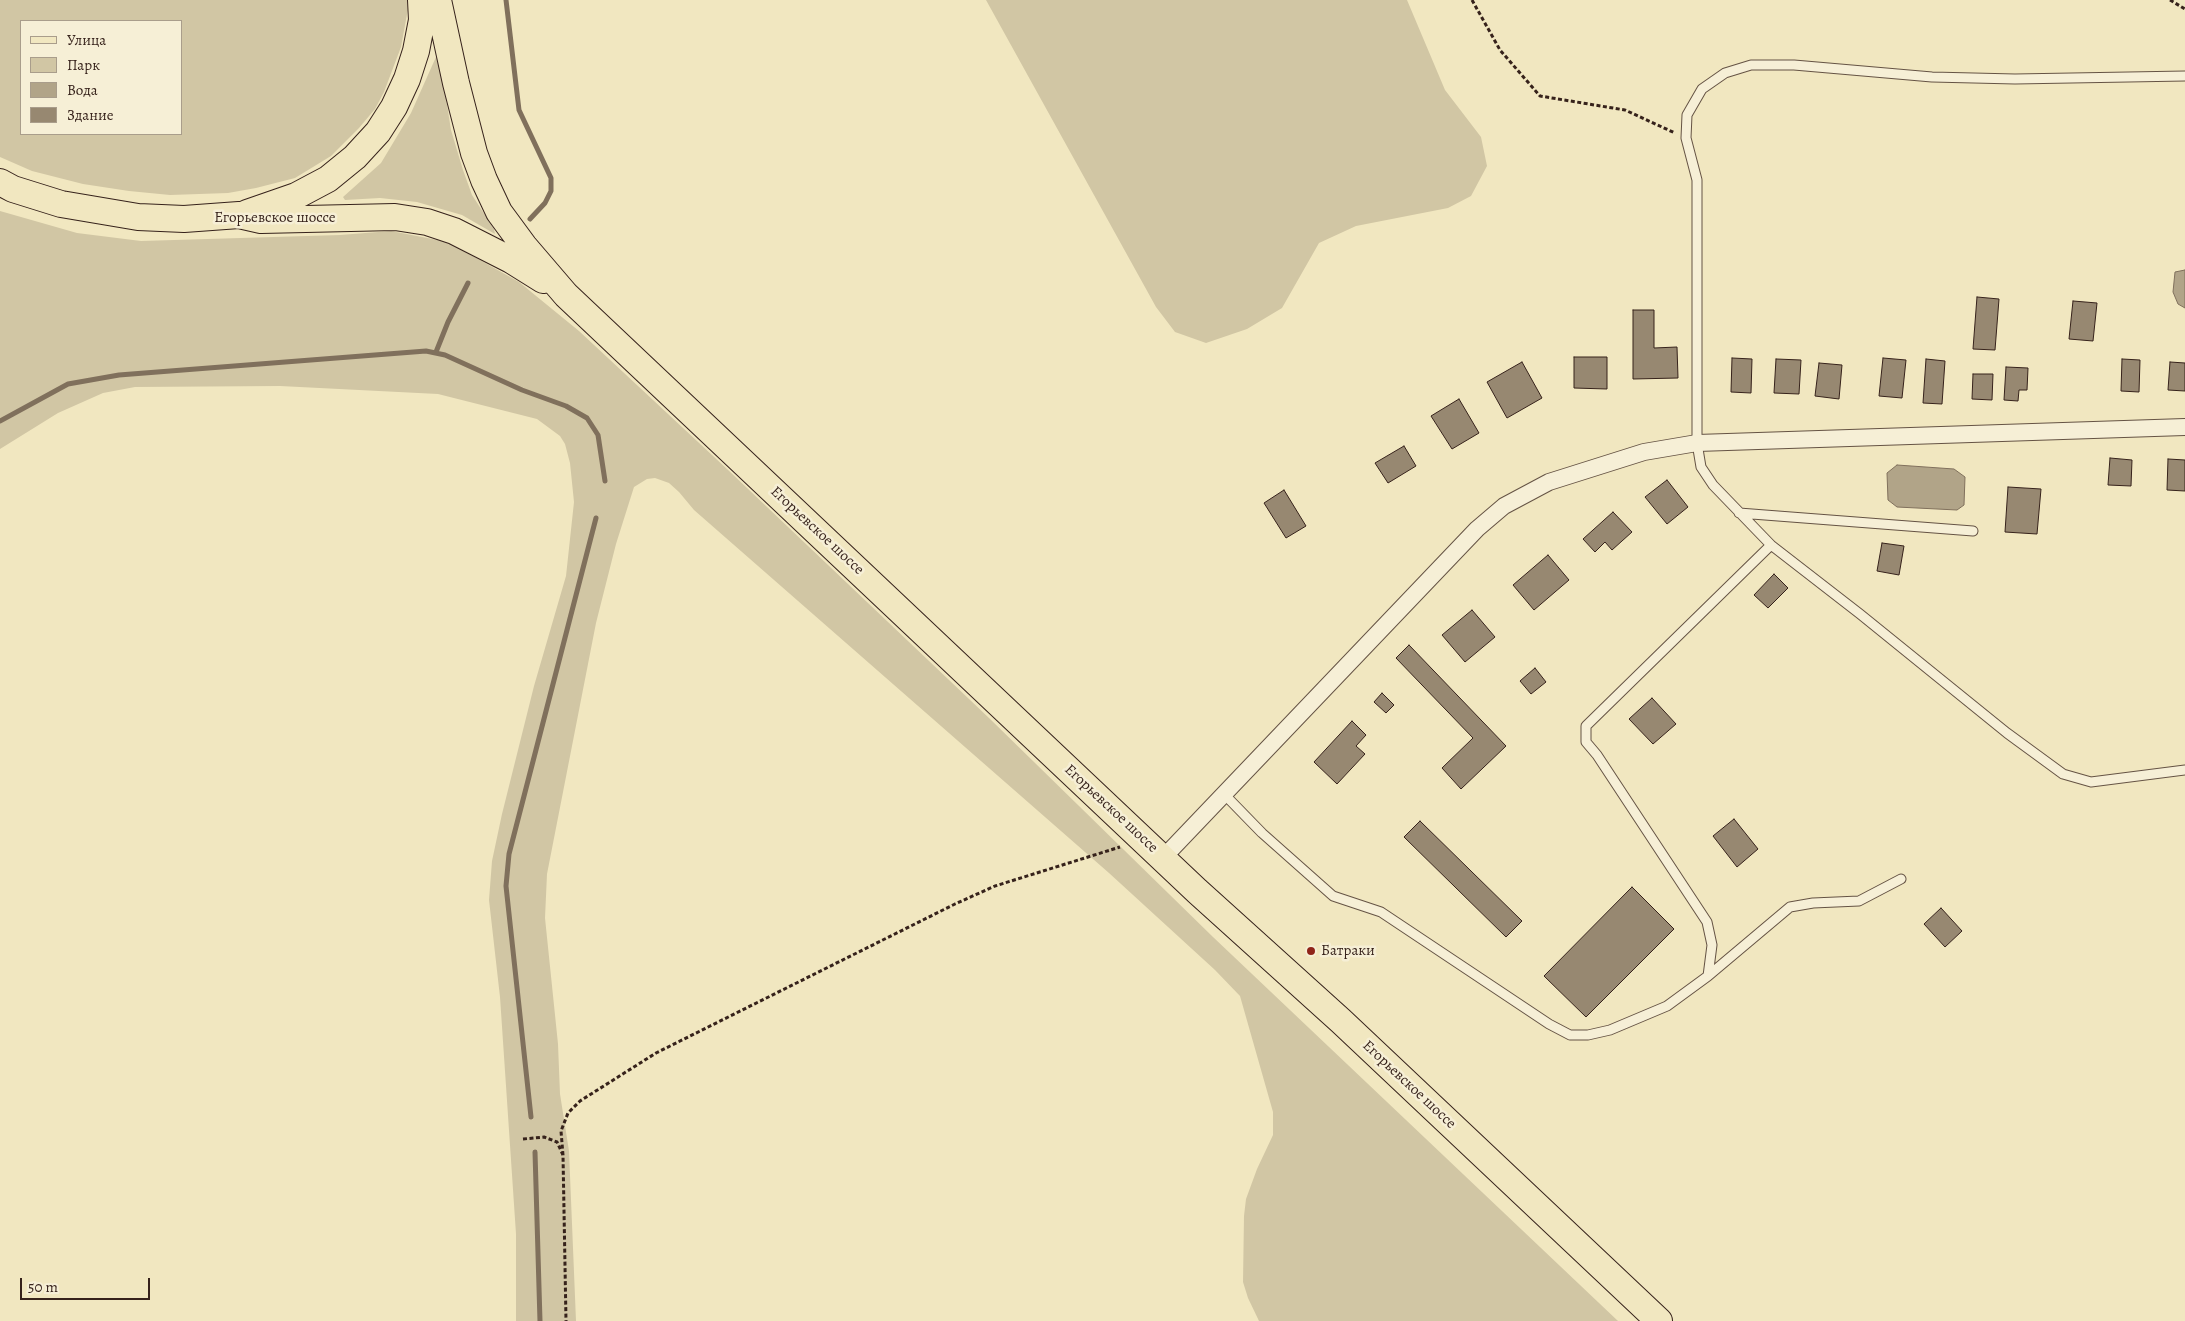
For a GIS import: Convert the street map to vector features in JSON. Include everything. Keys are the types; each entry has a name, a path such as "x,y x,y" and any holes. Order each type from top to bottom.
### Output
{"main road":[{"path":"239,215 296,196 328,179 355,157 378,132 394,107 410,70 422,20 421,0"},
{"name":"Егорьевское шоссе","path":"438,0 474,153 484,180 499,212 524,246 566,296 1163,858 1341,1021 1658,1321"},
{"name":"Егорьевское шоссе","path":"4,186 61,204 138,216 184,219 239,215 260,220 395,217 426,222 454,231 511,260 566,296"}],"street":[{"path":"1163,858 1477,529 1504,506 1549,482 1644,452 1697,443 2185,426"}],"lane":[{"path":"2185,76 2015,79 1941,77 1794,65 1750,65 1725,73 1702,89 1687,115 1686,138 1696,180 1697,443 1701,467 1713,485 1771,545 2007,733 2063,774 2091,782 2185,770"},
{"path":"1739,513 1973,531"},
{"path":"1708,976 1712,945 1707,922 1597,755 1586,742 1586,726 1771,545"},
{"path":"1224,794 1262,833 1333,896 1381,912 1548,1024 1570,1035 1588,1035 1610,1030 1667,1006 1708,976 1790,908 1813,902 1859,901 1901,879"}],"path":[{"path":"1472,0 1500,50 1540,96 1625,110 1686,138"},
{"path":"2170,0 2185,9"},
{"path":"566,1321 565,1175 561,1131 568,1113 580,1101 656,1053 955,904 995,886 1143,839"},
{"path":"523,1139 544,1137 558,1142 563,1155"}],"green space":[{"path":"0,0 407,0 408,9 401,47 384,92 375,109 331,156 295,178 228,193 170,195 83,184 32,171 0,157"},
{"path":"986,0 1407,0 1445,90 1481,137 1487,166 1471,196 1448,208 1356,226 1319,243 1282,308 1247,329 1206,343 1175,332 1156,307"},
{"path":"436,57 440,60 451,130 463,170 472,195 494,229 495,234 462,215 417,202 380,198 345,200 343,197 381,163 411,113"},
{"path":"0,211 77,233 141,241 340,235 391,231 448,242 519,282 579,331 727,469 989,718 1213,937 1618,1321 1259,1321 1243,1282 1244,1216 1246,1199 1257,1169 1273,1135 1273,1112 1240,996 1215,970 1109,873 694,510 669,483 655,478 647,479 634,487 616,544 596,623 547,874 545,918 558,1044 560,1094 569,1151 576,1321 516,1321 516,1234 500,997 489,900 492,861 502,814 534,686 566,576 574,502 570,463 565,444 560,436 537,419 438,394 280,386 135,387 103,393 58,413 0,449"}],"water":[{"path":"2185,270 2185,308 2178,304 2173,292 2175,272"},
{"path":"1897,465 1954,469 1965,477 1964,505 1957,510 1897,507 1888,500 1887,473"}],"building":[{"path":"1977,297 1999,299 1995,350 1973,349"},
{"path":"2073,301 2097,303 2093,341 2069,339"},
{"path":"1633,310 1654,310 1654,348 1677,347 1678,378 1633,379"},
{"path":"1574,357 1607,357 1607,389 1574,388"},
{"path":"1732,358 1752,359 1751,393 1731,392"},
{"path":"1883,358 1906,360 1902,398 1879,396"},
{"path":"1776,359 1801,360 1799,394 1774,393"},
{"path":"1926,359 1945,361 1942,404 1923,403"},
{"path":"2122,359 2140,360 2139,392 2121,391"},
{"path":"1522,362 1542,398 1507,418 1487,382"},
{"path":"2170,362 2185,363 2185,391 2168,390"},
{"path":"1819,363 1842,365 1839,399 1815,396"},
{"path":"2006,367 2028,368 2027,390 2019,390 2018,401 2004,400"},
{"path":"1973,374 1993,374 1992,400 1972,399"},
{"path":"1459,399 1479,433 1452,449 1431,416"},
{"path":"1404,446 1416,466 1388,483 1375,463"},
{"path":"2110,458 2132,460 2131,486 2108,485"},
{"path":"2168,459 2185,460 2185,491 2167,490"},
{"path":"1667,480 1688,507 1667,524 1645,497"},
{"path":"2008,487 2041,489 2037,534 2005,532"},
{"path":"1284,490 1306,526 1286,538 1264,503"},
{"path":"1613,512 1632,532 1612,550 1605,542 1595,552 1583,539"},
{"path":"1882,543 1904,546 1899,575 1877,571"},
{"path":"1548,555 1569,580 1534,610 1513,585"},
{"path":"1774,574 1788,588 1768,608 1754,595"},
{"path":"1472,610 1495,637 1465,662 1442,635"},
{"path":"1409,645 1506,746 1461,789 1442,768 1473,738 1396,658"},
{"path":"1535,668 1546,682 1531,694 1520,681"},
{"path":"1382,693 1394,705 1386,713 1374,702"},
{"path":"1652,698 1676,724 1653,744 1629,719"},
{"path":"1352,721 1366,735 1356,746 1365,754 1337,784 1314,762"},
{"path":"1734,819 1758,849 1737,867 1713,836"},
{"path":"1420,821 1522,921 1506,937 1404,837"},
{"path":"1632,887 1674,929 1586,1017 1544,976"},
{"path":"1941,908 1962,931 1945,947 1924,924"}],"waterway":[{"path":"506,0 519,110 551,178 551,191 545,203 530,219"},
{"path":"436,352 448,322 468,283"},
{"path":"0,421 68,384 119,375 426,351 445,355 522,390 566,406 587,418 598,435 605,481"},
{"path":"531,1117 506,886 509,854 596,518"},
{"path":"535,1152 540,1321"}],"place":[{"name":"Батраки","path":"1311,951"}]}
